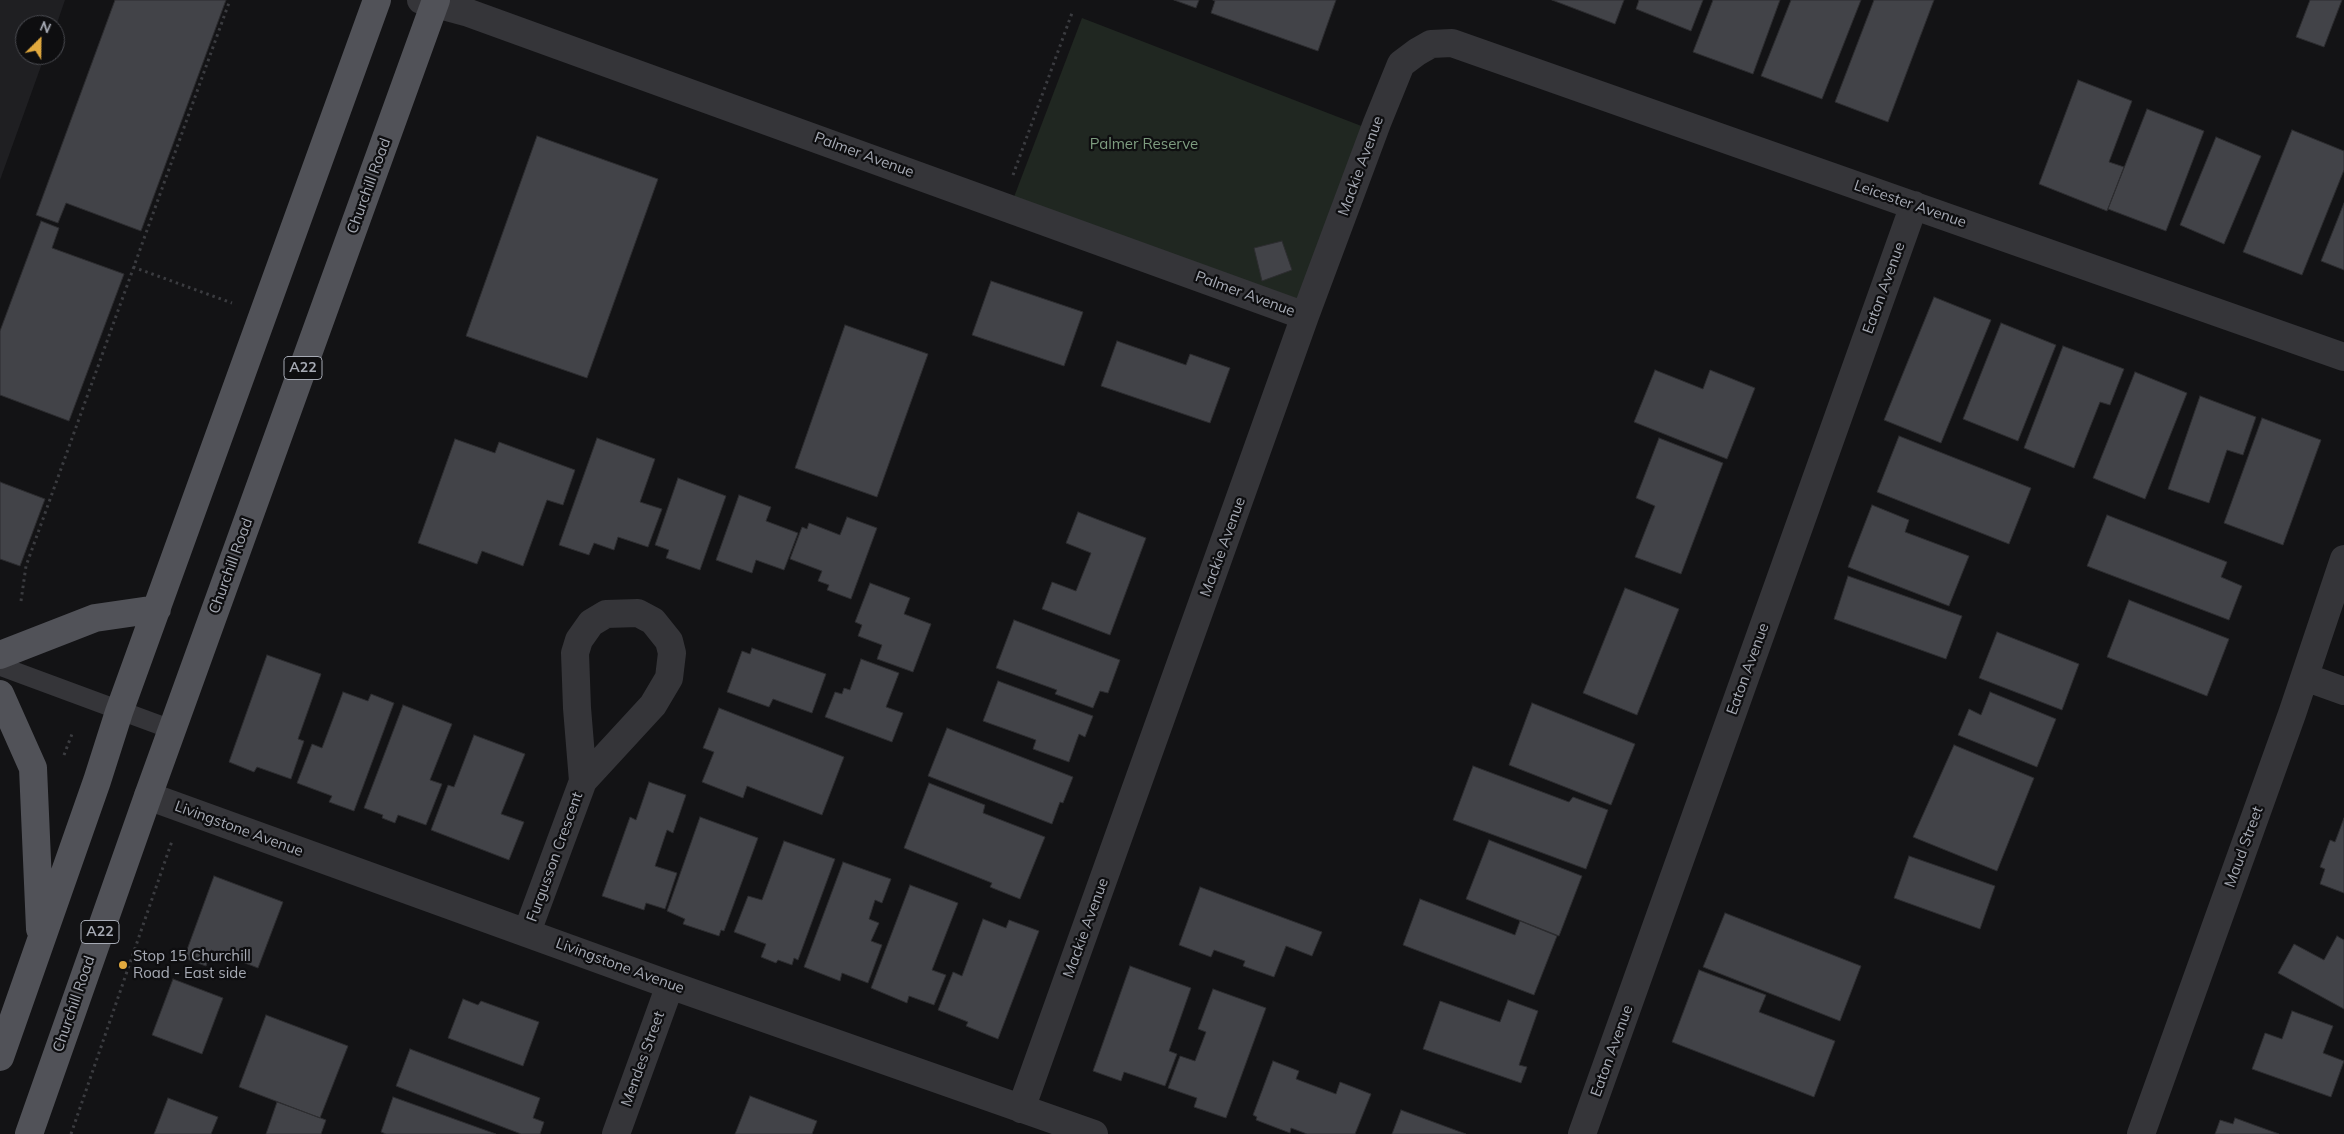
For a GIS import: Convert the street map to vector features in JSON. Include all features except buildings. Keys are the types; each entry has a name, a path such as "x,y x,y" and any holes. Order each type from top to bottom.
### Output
{"main road":[{"path":"0,1057 41,943 119,712 378,0"},
{"name":"Churchill Road","path":"29,1134 431,2"},
{"path":"0,655 94,618 157,609"},
{"path":"0,694 33,768 41,943"}],"street":[{"name":"Palmer Avenue","path":"431,2 469,13 1305,316"},
{"name":"Mackie Avenue","path":"1021,1109 1305,316 1401,64 1431,44 1452,43 1476,52"},
{"name":"Leicester Avenue","path":"1476,52 2344,357"},
{"name":"Eaton Avenue","path":"1582,1134 1914,205"},
{"name":"Maud Street","path":"2140,1134 2305,677 2344,558"},
{"name":"Furgusson Crescent","path":"527,932 583,781 653,705 669,678 672,653 669,641 653,621 638,613 606,614 591,623 579,640 575,653 583,781"},
{"path":"2305,677 2344,691"},
{"name":"Livingstone Avenue","path":"148,796 670,985 1094,1134"},
{"name":"Mendes Street","path":"616,1134 670,985"}],"lane":[{"path":"0,666 119,712 173,730"}],"path":[{"path":"21,601 26,566 230,0"},
{"path":"1010,182 1072,13"},
{"path":"134,267 234,304"},
{"path":"62,759 72,734"},
{"path":"71,1134 173,836"}],"shaded area":[{"path":"0,0 65,0 60,15 15,15 15,65 41,65 0,180"}],"green space":[{"name":"Palmer Reserve","path":"1082,18 1364,127 1300,306 1014,197"}],"place":[{"name":"Stop 15 Churchill Road - East side","path":"123,965"}]}
